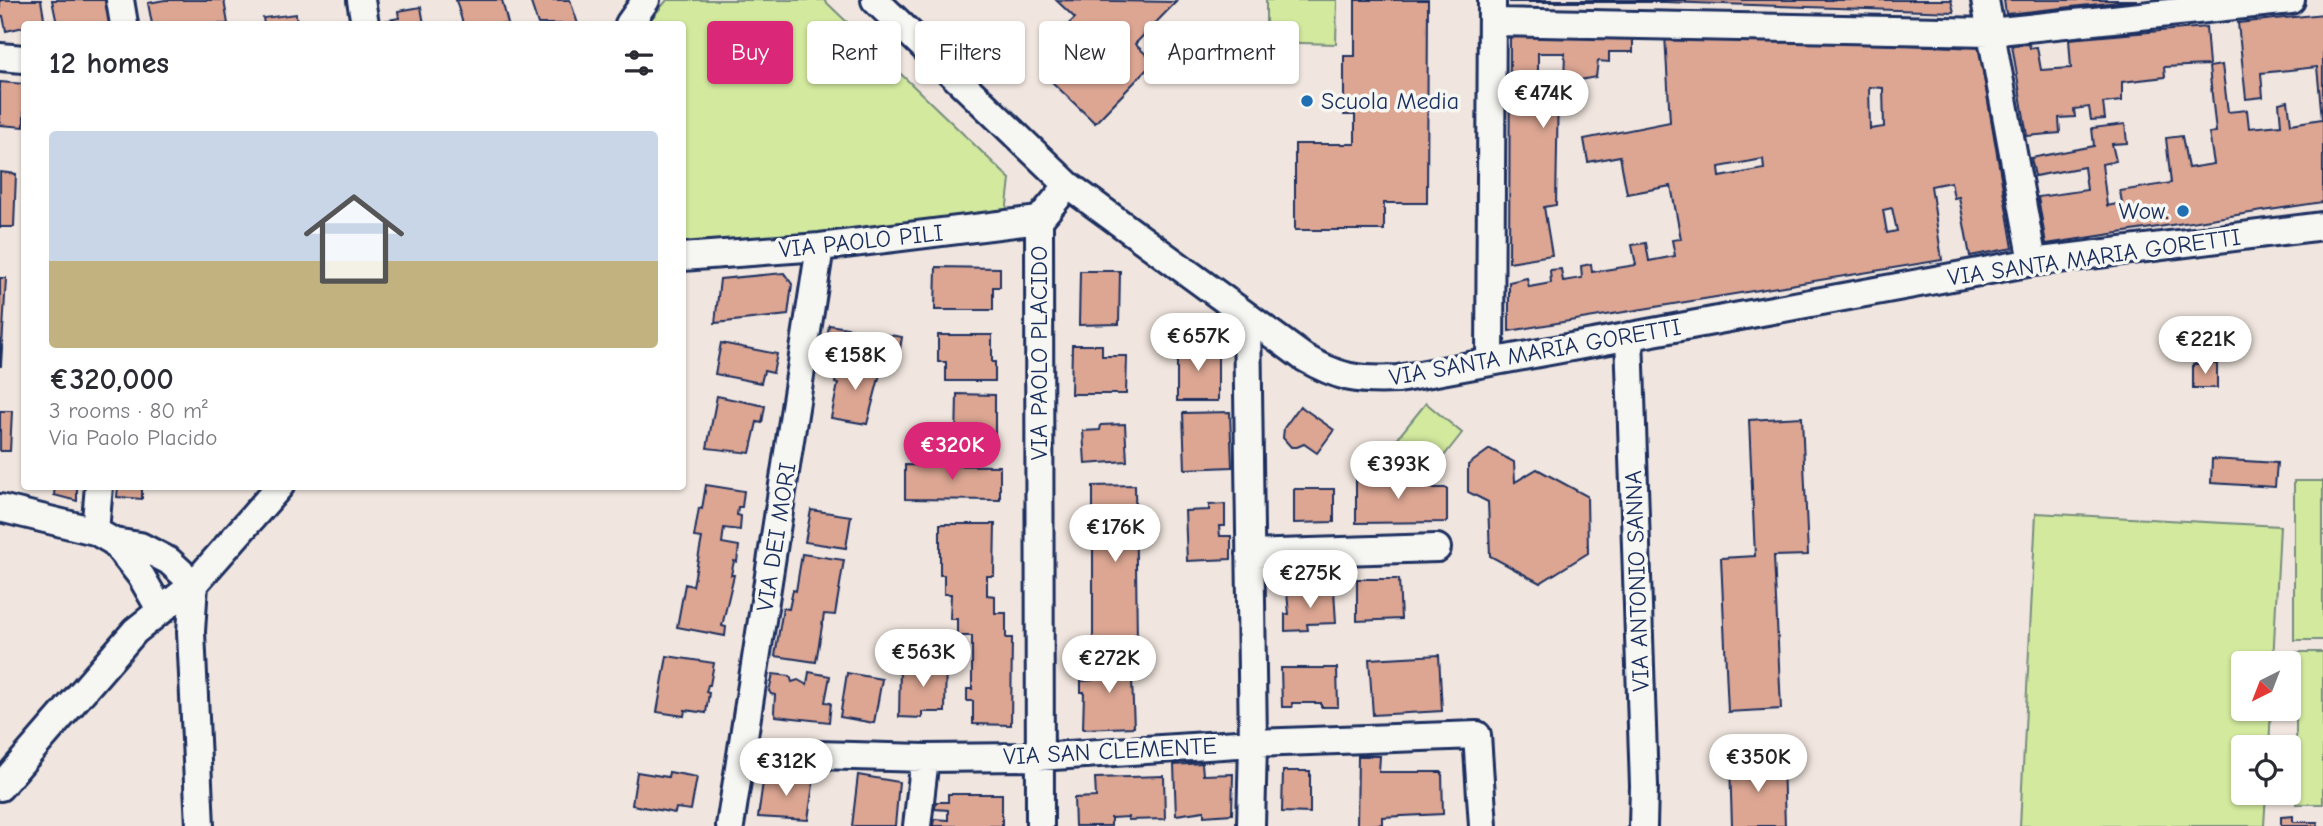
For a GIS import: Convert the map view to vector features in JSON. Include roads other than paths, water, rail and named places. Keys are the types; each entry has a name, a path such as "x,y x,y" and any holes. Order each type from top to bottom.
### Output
{"street":[{"path":"120,0 124,21"},
{"path":"361,0 364,21"},
{"path":"631,21 646,0"},
{"name":"VIA SANTA MARIA GORETTI","path":"875,0 1068,185 1303,357 1331,373 1365,381 1398,379 2033,262 2323,226"},
{"path":"1985,0 2033,262"},
{"path":"1490,362 1492,11 1990,32 2291,0"},
{"path":"0,57 21,60"},
{"name":"VIA PAOLO PLACIDO","path":"1040,826 1039,220 1068,185"},
{"name":"VIA PAOLO PILI","path":"686,257 820,247 1039,220"},
{"name":"VIA DEI MORI","path":"730,826 820,247"},
{"path":"1247,318 1251,826"},
{"name":"VIA ANTONIO SANNA","path":"1629,336 1644,786 1643,826"},
{"path":"99,490 105,536 141,576 161,611"},
{"path":"0,787 135,631 194,584 276,490"},
{"path":"0,508 140,546 169,561 194,584"},
{"path":"1250,554 1437,548"},
{"path":"194,584 191,632 200,826"},
{"name":"VIA SAN CLEMENTE","path":"743,753 925,758 1038,757 1252,743 1477,735 1483,826"},
{"path":"918,826 925,758"}],"place":[{"name":"Scuola Media","path":"1307,101"},
{"name":"Wow.","path":"2183,211"}]}
